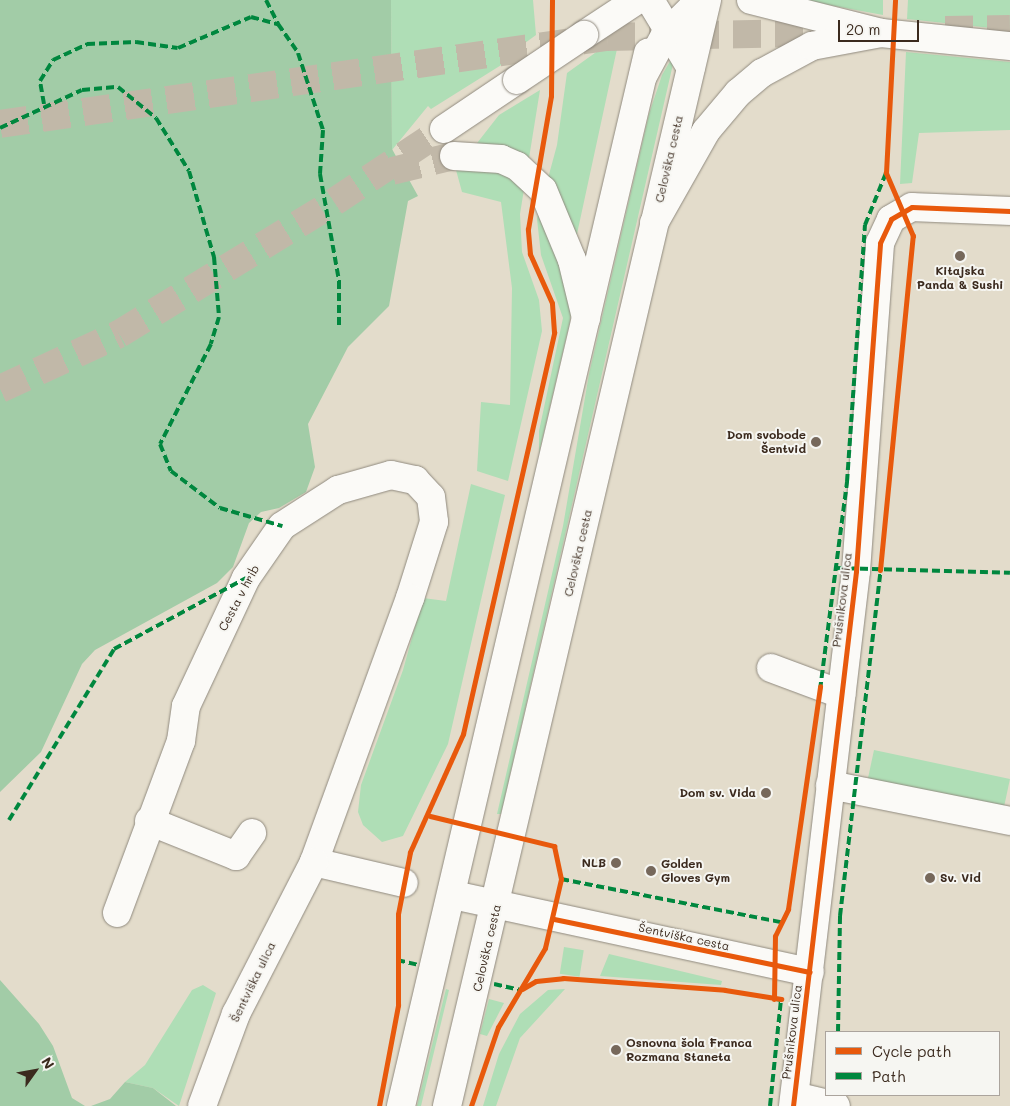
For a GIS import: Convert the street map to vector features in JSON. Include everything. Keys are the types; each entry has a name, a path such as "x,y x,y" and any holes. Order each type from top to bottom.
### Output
{"main road":[{"path":"444,129 584,35 655,8 700,0"},
{"name":"Celovška cesta","path":"447,1106 496,905 706,0"},
{"path":"750,0 894,34 1010,46"},
{"path":"655,8 691,68"},
{"path":"401,1106 453,895 643,76 655,8"},
{"path":"654,222 706,131 751,83 812,46 894,34"},
{"path":"454,156 486,156 517,166 543,190 572,260 586,318"},
{"name":"Prušnikova ulica","path":"794,1101 856,571 883,231 902,210 920,205 1010,211"},
{"name":"Cesta v hrib","path":"117,913 149,821 181,741 186,706 246,578 282,526 338,490 365,479 391,475 415,480 430,497 434,522 314,862"},
{"path":"771,668 841,694"},
{"path":"830,785 1010,820"},
{"path":"149,821 236,856 252,832"},
{"path":"314,862 404,883"},
{"name":"Šentviška ulica","path":"202,1106 236,1014 314,862"},
{"name":"Šentviška cesta","path":"453,895 810,972"},
{"path":"794,1101 836,1106"}],"green space":[{"path":"0,0 391,0 392,149 418,196 408,201 389,306 348,347 308,424 315,467 306,492 279,508 261,512 249,523 233,567 217,583 95,650 82,664 41,752 0,792"},
{"path":"391,0 533,0 536,35 525,43 525,50 431,109 428,106 392,150"},
{"path":"802,0 883,0 883,15"},
{"path":"908,0 1010,0 1010,30 907,19"},
{"path":"620,35 577,234 570,322 539,453 539,431 563,318 541,255 537,219 557,145 567,73"},
{"path":"676,51 501,814 497,814 563,526 589,374 649,114 662,75"},
{"path":"906,52 1010,62 1010,130 919,133 912,183 900,184"},
{"path":"540,90 520,214 522,252 539,300 542,331 508,481 477,471 481,402 510,405 512,288 501,202 462,192 456,170 499,115"},
{"path":"471,484 505,495 448,744 403,836 382,842 363,825 358,812 361,785 403,670 423,598 446,601"},
{"path":"874,750 1010,779 1004,809 868,780"},
{"path":"564,947 584,950 580,977 560,974"},
{"path":"609,954 722,981 721,985 600,976"},
{"path":"0,980 39,1024 53,1046 72,1098 85,1106 0,1106"},
{"path":"203,985 216,993 179,1106 153,1088 125,1082 145,1065 192,990"},
{"path":"446,989 449,990 421,1106 417,1106"},
{"path":"565,989 520,1038 496,1106 483,1106 499,1054 520,1014 548,990"},
{"path":"489,999 504,1003 487,1036 480,1034"},
{"path":"125,1082 153,1088 176,1106 91,1106 110,1099"}],"tunnel":[{"path":"945,30 1010,29"},
{"path":"0,124 607,37 845,32"},
{"path":"0,389 119,334 334,202 444,129"},
{"path":"392,171 454,156"}],"marked path":[{"path":"266,0 278,24"},
{"path":"44,104 40,81 53,60 87,44 136,42 178,48 251,17 278,24 298,53 323,130 320,174 339,281 339,326"},
{"path":"0,128 82,90 118,87 156,118 189,171 214,257 219,317 211,344 160,444 171,471 220,508 282,526"},
{"path":"820,690 847,482 865,225 886,173"},
{"path":"838,1031 840,916 881,565"},
{"path":"836,568 1010,573"},
{"path":"9,820 114,649 246,578"},
{"path":"561,879 781,922"},
{"path":"397,960 419,965"},
{"path":"494,984 520,990"},
{"path":"770,1106 781,1000 776,999"}],"cycle path":[{"path":"379,1106 398,1005 398,914 410,852 463,734 554,332 552,303 530,254 528,229 551,96 552,0"},
{"path":"880,570 913,236 886,173 895,0"},
{"path":"793,1106 856,571 880,243 891,219 912,207 1010,211"},
{"path":"774,999 775,936 788,909 820,686"},
{"path":"430,816 554,846 561,879 545,948 498,1027 471,1106"},
{"path":"554,919 810,972"},
{"path":"522,989 536,981 563,978 725,990 781,999"}],"place":[{"name":"Kitajska Panda & Sushi","path":"960,256"},
{"name":"Dom svobode Šentvid","path":"816,442"},
{"name":"Dom sv. Vida","path":"766,793"},
{"name":"NLB","path":"616,863"},
{"name":"Golden Gloves Gym","path":"651,871"},
{"name":"Sv. Vid","path":"930,878"},
{"name":"Osnovna šola Franca Rozmana Staneta","path":"616,1050"}]}
